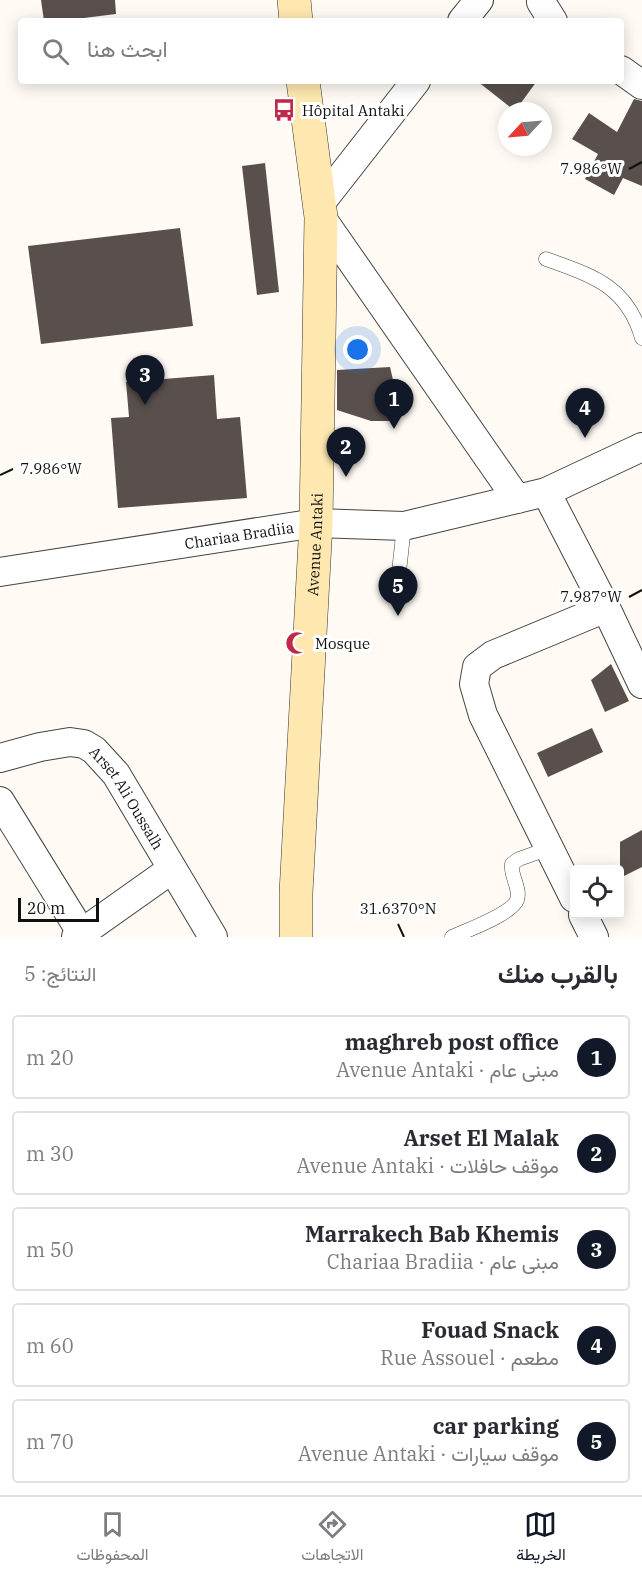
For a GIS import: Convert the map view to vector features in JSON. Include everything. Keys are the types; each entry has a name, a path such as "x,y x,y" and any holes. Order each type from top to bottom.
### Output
{"street":[{"path":"294,0 296,18"},
{"path":"464,18 479,0"},
{"path":"542,0 551,18"},
{"path":"624,72 642,85"},
{"name":"Avenue Antaki","path":"296,937 316,523 320,211 303,84"},
{"path":"414,84 320,211 341,248 518,499"},
{"name":"Chariaa Bradiia","path":"0,572 316,523 404,526 546,492 642,447"},
{"path":"546,492 642,684"},
{"path":"570,890 483,715 474,684 477,667 493,655 606,608"},
{"name":"Arset Ali Oussalh","path":"0,758 40,747 70,742 84,744 94,750 116,774 213,937"},
{"path":"0,801 80,936 172,869"},
{"path":"585,919 594,937"}],"lane":[{"path":"546,259 589,274 612,288 632,311 642,338"},
{"path":"398,581 404,526"},
{"path":"452,937 504,912 513,905 517,897 511,872 512,864 519,859 550,848"}],"building":[{"path":"41,0 115,0 116,14 84,18 44,18"},
{"path":"481,84 535,84 522,102 504,102"},
{"path":"634,99 642,101 642,186 623,178 614,195 585,179 598,154 572,139 589,113 617,132"},
{"path":"265,163 279,292 257,295 242,166"},
{"path":"180,228 193,326 41,344 28,246"},
{"path":"390,367 394,384 395,421 371,421 337,410 337,370"},
{"path":"214,375 217,419 240,417 247,498 118,508 111,418 129,417 126,382"},
{"path":"611,664 629,701 605,712 591,680"},
{"path":"592,728 603,752 548,777 537,753"},
{"path":"642,830 642,867 624,876 624,865 620,865 620,842"}],"place":[{"name":"Hôpital Antaki","path":"284,110"},
{"name":"Marrakech Bab Khemis","path":"145,405"},
{"name":"maghreb post office","path":"394,429"},
{"name":"Fouad Snack","path":"585,438"},
{"name":"Arset El Malak","path":"346,477"},
{"name":"car parking","path":"398,616"},
{"name":"Mosque","path":"297,643"}]}
